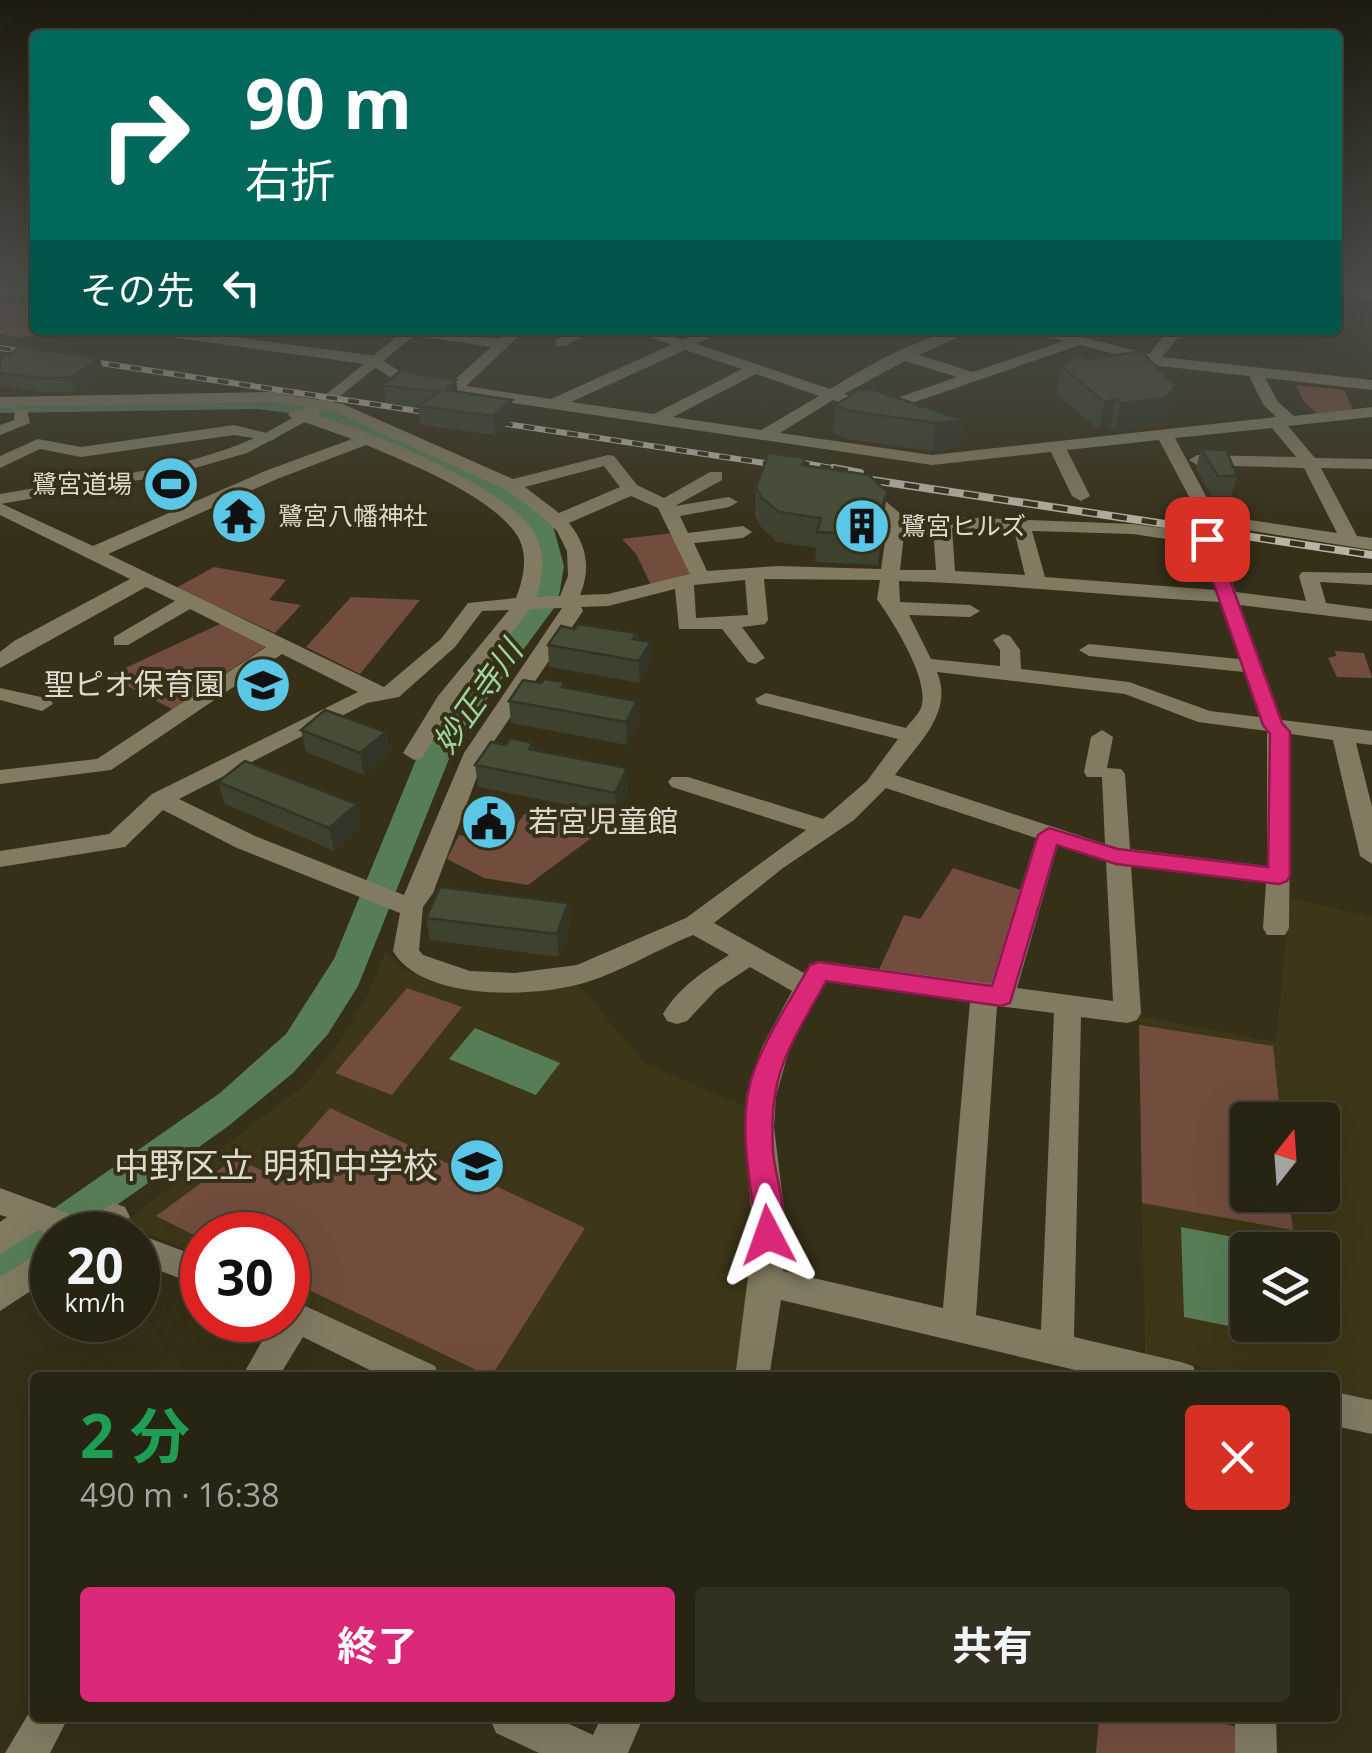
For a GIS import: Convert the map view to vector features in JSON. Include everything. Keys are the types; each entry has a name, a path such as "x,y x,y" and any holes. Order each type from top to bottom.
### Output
{"street":[{"path":"0,500 164,473 230,453 275,434 314,410 361,373"},
{"path":"392,373 405,382 762,435"},
{"path":"454,390 471,373"},
{"path":"553,404 619,373"},
{"path":"656,419 747,373"},
{"path":"765,373 905,420"},
{"path":"873,373 762,435 752,450 858,466 866,451 932,460 1369,415 1348,383"},
{"path":"958,373 974,378"},
{"path":"877,410 989,373"},
{"path":"1255,373 1310,463 1350,540"},
{"path":"1262,373 1372,385"},
{"path":"0,402 272,397 405,437 511,485 557,521 570,536 578,564 576,585 562,600"},
{"path":"0,415 314,410 364,440 476,492 513,520 528,539 534,564 526,602 446,701 414,752"},
{"path":"0,430 22,423 24,417 20,414"},
{"path":"0,463 38,444 81,452 125,442 234,430 275,434 310,460"},
{"path":"198,433 230,453"},
{"path":"1165,435 1209,519 1372,544"},
{"path":"952,436 1002,453"},
{"path":"94,553 364,440"},
{"path":"1057,448 1081,496"},
{"path":"78,487 81,452"},
{"path":"511,485 603,459 631,488 667,509 684,539 692,579 686,625 758,620 754,573"},
{"path":"1177,460 1372,464"},
{"path":"667,509 716,476"},
{"path":"557,521 631,488"},
{"path":"868,490 897,520 1094,527 1207,539 1273,725 1280,732 1276,928"},
{"path":"667,509 729,502"},
{"path":"0,508 377,693"},
{"path":"160,799 246,842 402,902 413,912 406,951 414,962 448,975 485,982 515,983 582,974 695,924 774,862 846,814 880,778 932,708 932,686 906,624 887,599 897,520"},
{"path":"942,521 946,576"},
{"path":"1021,523 1033,582 1032,605"},
{"path":"1094,527 1099,549"},
{"path":"684,539 742,532"},
{"path":"0,859 116,842 160,799 377,693 391,692 436,654 476,607 608,600 692,579 754,573 946,576 1033,582 1228,598 1372,616"},
{"path":"1318,609 1309,576 1372,579"},
{"path":"0,662 10,643 144,580"},
{"path":"402,902 420,893 475,753 573,611 562,600"},
{"path":"121,641 188,602"},
{"path":"895,608 970,611"},
{"path":"727,622 755,658"},
{"path":"1003,640 1010,650 1010,672"},
{"path":"0,776 103,765 282,646"},
{"path":"1089,650 1252,667"},
{"path":"921,664 1129,688 1206,717 1372,738"},
{"path":"1067,702 1071,679"},
{"path":"0,694 42,704"},
{"path":"766,699 912,736"},
{"path":"1343,735 1372,856"},
{"path":"695,924 749,955 814,980 992,995 1127,1013 1116,856 1102,737"},
{"path":"880,778 1116,856 1279,876"},
{"path":"680,782 826,828"},
{"path":"958,1327 992,995 1049,835"},
{"path":"677,1014 707,982 749,955"},
{"path":"753,1372 765,1282 769,1213 759,1153 761,1097 768,1068 814,980"},
{"path":"1056,1348 1068,1006"},
{"path":"0,1200 32,1212"},
{"path":"0,1240 30,1221"},
{"path":"0,1296 30,1275"},
{"path":"765,1282 1156,1372"},
{"path":"310,1324 411,1372"},
{"path":"261,1372 277,1342"},
{"path":"1340,1411 1372,1417"},
{"path":"26,1753 45,1722"},
{"path":"520,1722 585,1753"},
{"path":"607,1753 620,1722"},
{"path":"1256,1722 1256,1753"}],"shaded area":[{"path":"1296,385 1344,390 1353,410 1318,414 1304,402"},
{"path":"672,533 692,570 689,575 652,587 636,554 622,539"},
{"path":"214,567 286,580 269,600 301,605 275,633 176,588"},
{"path":"351,597 420,600 360,674 306,647"},
{"path":"222,623 268,645 172,709 108,676"},
{"path":"1335,651 1364,653 1372,678 1337,677 1328,658 1336,656"},
{"path":"524,814 602,830 528,885 484,878 447,859 459,835 505,843"},
{"path":"953,868 1024,891 996,986 877,974 904,915 920,919"},
{"path":"1290,898 1372,917 1372,1405 1340,1397 1340,1372 1225,1372 1145,1355 1139,1016 1276,1042"},
{"name":"中野区立 明和中学校","path":"386,951 402,968 449,987 510,993 579,985 644,1063 753,1110 759,1259 741,1372 446,1372 310,1311 310,1212 180,1212 180,1247 160,1238 160,1212 138,1212 305,1085 335,1048 368,994"},
{"path":"407,988 462,1007 392,1095 335,1073"},
{"path":"1139,1025 1273,1046 1279,1102 1230,1102 1230,1212 1291,1212 1293,1230 1142,1203"},
{"path":"330,1108 585,1228 494,1372 481,1372 310,1291 310,1212 180,1212 180,1228 160,1218 160,1213 234,1159 272,1174"},
{"path":"1099,1722 1220,1722 1240,1728 1239,1753 1096,1753"}],"water":[{"name":"妙正寺川","path":"256,399 327,407 512,489 553,526 564,566 557,604 451,754 358,986 328,1034 293,1073 227,1127 105,1212 49,1212 220,1093 286,1034 334,959 418,755 538,565 509,510 313,416 258,409 0,413 0,404"},
{"path":"475,1028 560,1063 536,1095 449,1059"},
{"path":"30,1225 30,1267 0,1288 0,1246"},
{"path":"1181,1227 1230,1236 1230,1326 1184,1317"}],"building":[{"path":"0,373 78,373 70,378"},
{"path":"398,373 411,373 456,380 447,390 512,400 493,416 418,406 440,392 383,385"},
{"path":"1069,373 1162,373 1175,386 1166,398 1105,402"},
{"path":"860,390 874,390 963,420 936,423 850,411 835,405"},
{"path":"1201,449 1226,450 1237,476 1218,476"},
{"path":"769,453 805,458 802,465 869,475 887,492 877,522 883,522 881,535 817,532 821,518 779,512 762,498 756,487"},
{"path":"578,624 636,633 633,639 651,642 639,661 548,645 561,626 574,629"},
{"path":"544,679 564,682 562,687 637,701 626,722 509,701 523,680 541,683"},
{"path":"325,710 386,732 360,753 301,730"},
{"path":"510,738 532,743 529,749 627,768 615,793 475,765 491,742 506,745"},
{"path":"245,761 357,804 329,828 218,782"},
{"path":"440,887 568,903 557,934 426,918"}],"railway":[{"path":"165,373 445,415"},
{"path":"480,420 791,467"},
{"path":"777,458 847,471"},
{"path":"833,468 860,473"},
{"path":"845,476 1372,555"}],"place":[{"name":"鷺宮道場","path":"171,484"},
{"name":"鷺宮八幡神社","path":"239,516"},
{"name":"鷺宮ヒルズ","path":"862,526"},
{"name":"聖ピオ保育園","path":"263,685"},
{"name":"若宮児童館","path":"489,822"},
{"name":"中野区立 明和中学校","path":"477,1166"}],"route":[{"path":"768,1235 769,1213 759,1153 761,1097 768,1068 819,971 1001,996 1049,835 1116,856 1279,876 1280,732 1273,725 1207,539"}]}
